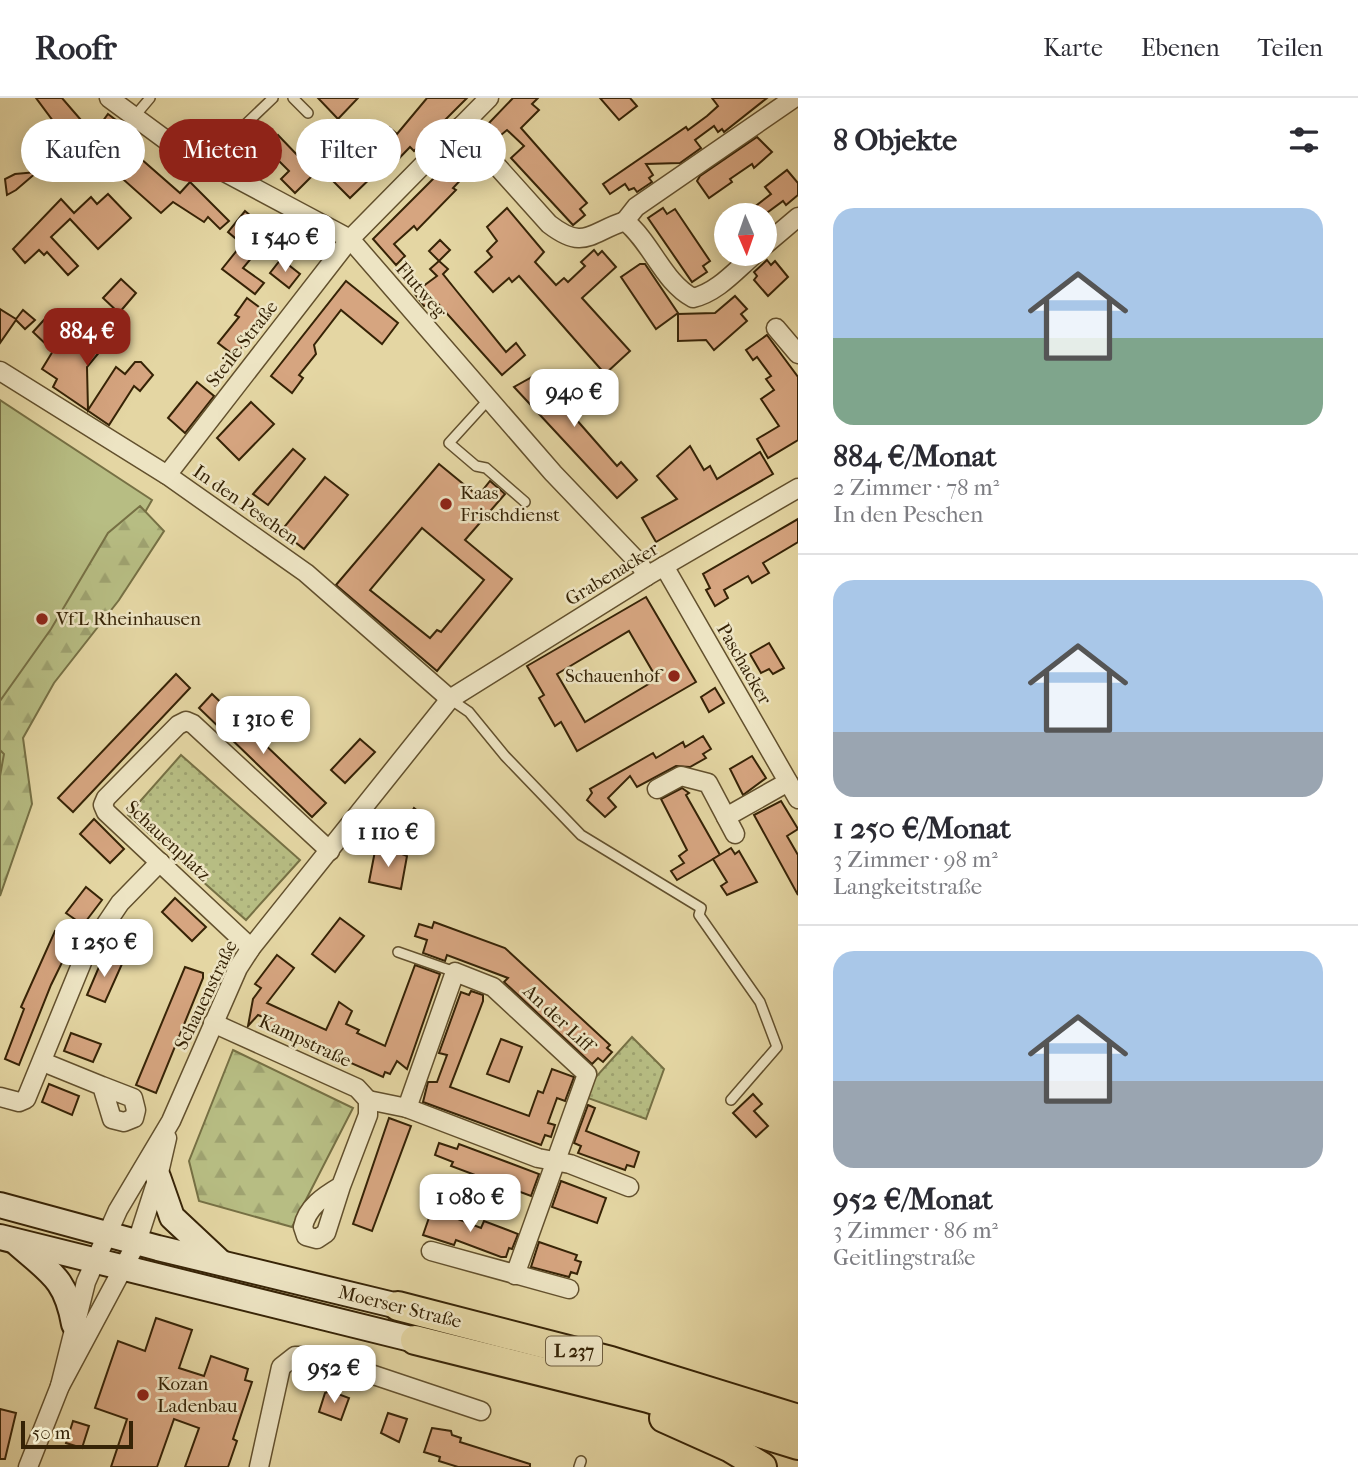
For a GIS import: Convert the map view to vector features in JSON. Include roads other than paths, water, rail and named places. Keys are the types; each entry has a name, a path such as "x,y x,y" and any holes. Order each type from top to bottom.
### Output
{"highway":[{"name":"Moerser Straße","path":"398,1306 611,1361 798,1419"},
{"name":"Moerser Straße","path":"415,1340 738,1424 798,1446"},
{"name":"L 237","path":"598,1386 612,1403 659,1416 731,1448 762,1467"}],"main road":[{"path":"158,1177 172,1217 184,1232 219,1262"},
{"name":"Moerser Straße","path":"0,1205 137,1242 398,1306"},
{"path":"7,1239 61,1282 69,1299 74,1324"},
{"name":"Moerser Straße","path":"7,1239 415,1340"}],"street":[{"name":"Flutweg","path":"109,98 159,135"},
{"name":"Steile Straße","path":"468,119 489,98"},
{"path":"506,176 549,224 574,240 625,221 636,207 794,98"},
{"name":"Steile Straße","path":"167,475 350,239 415,173"},
{"name":"Flutweg","path":"243,182 350,239 553,473 639,563 648,576"},
{"path":"777,235 798,217"},
{"path":"625,221 637,231 679,290 693,298 712,290 741,266"},
{"path":"776,328 798,354"},
{"name":"In den Peschen","path":"0,371 167,475 306,573 450,699"},
{"name":"Grabenacker","path":"450,699 664,566 798,488"},
{"name":"Paschacker","path":"664,566 798,799"},
{"name":"Schauenstraße","path":"31,1466 60,1386 74,1324 96,1259 118,1210 170,1121 213,1023 251,948 450,699"},
{"name":"Schauenplatz","path":"251,948 106,812 103,805 106,798 160,743 186,721 193,724 330,851"},
{"path":"657,789 681,776 708,783 735,834"},
{"path":"726,817 788,782"},
{"path":"0,1097 19,1102 30,1093 73,983 101,928 120,903 160,862"},
{"path":"407,1108 455,972"},
{"name":"An der Liff","path":"455,972 494,987 587,1074 514,1275"},
{"name":"Kampstraße","path":"213,1023 358,1088 368,1100"},
{"path":"43,1062 103,1086"},
{"path":"341,1186 368,1115 368,1100 407,1108 538,1158 555,1160 629,1187"},
{"name":"Schauenstraße","path":"60,1386 137,1242 158,1177 170,1121"},
{"path":"431,1251 569,1289"},
{"path":"259,1467 281,1367 295,1356 317,1356 481,1411"}],"lane":[{"path":"134,117 150,98"},
{"path":"251,119 273,98"},
{"path":"293,98 308,113"},
{"path":"489,399 449,443 475,466 486,468 525,502"},
{"path":"450,699 469,712 505,756 581,835 701,908 699,915 760,1002 777,1047 731,1100"},
{"name":"An der Liff","path":"398,952 455,972"}],"place":[{"name":"Kaas Frischdienst","path":"446,504"},
{"name":"VfL Rheinhausen","path":"42,619"},
{"name":"Schauenhof","path":"674,676"},
{"name":"Kozan Ladenbau","path":"143,1395"}]}
